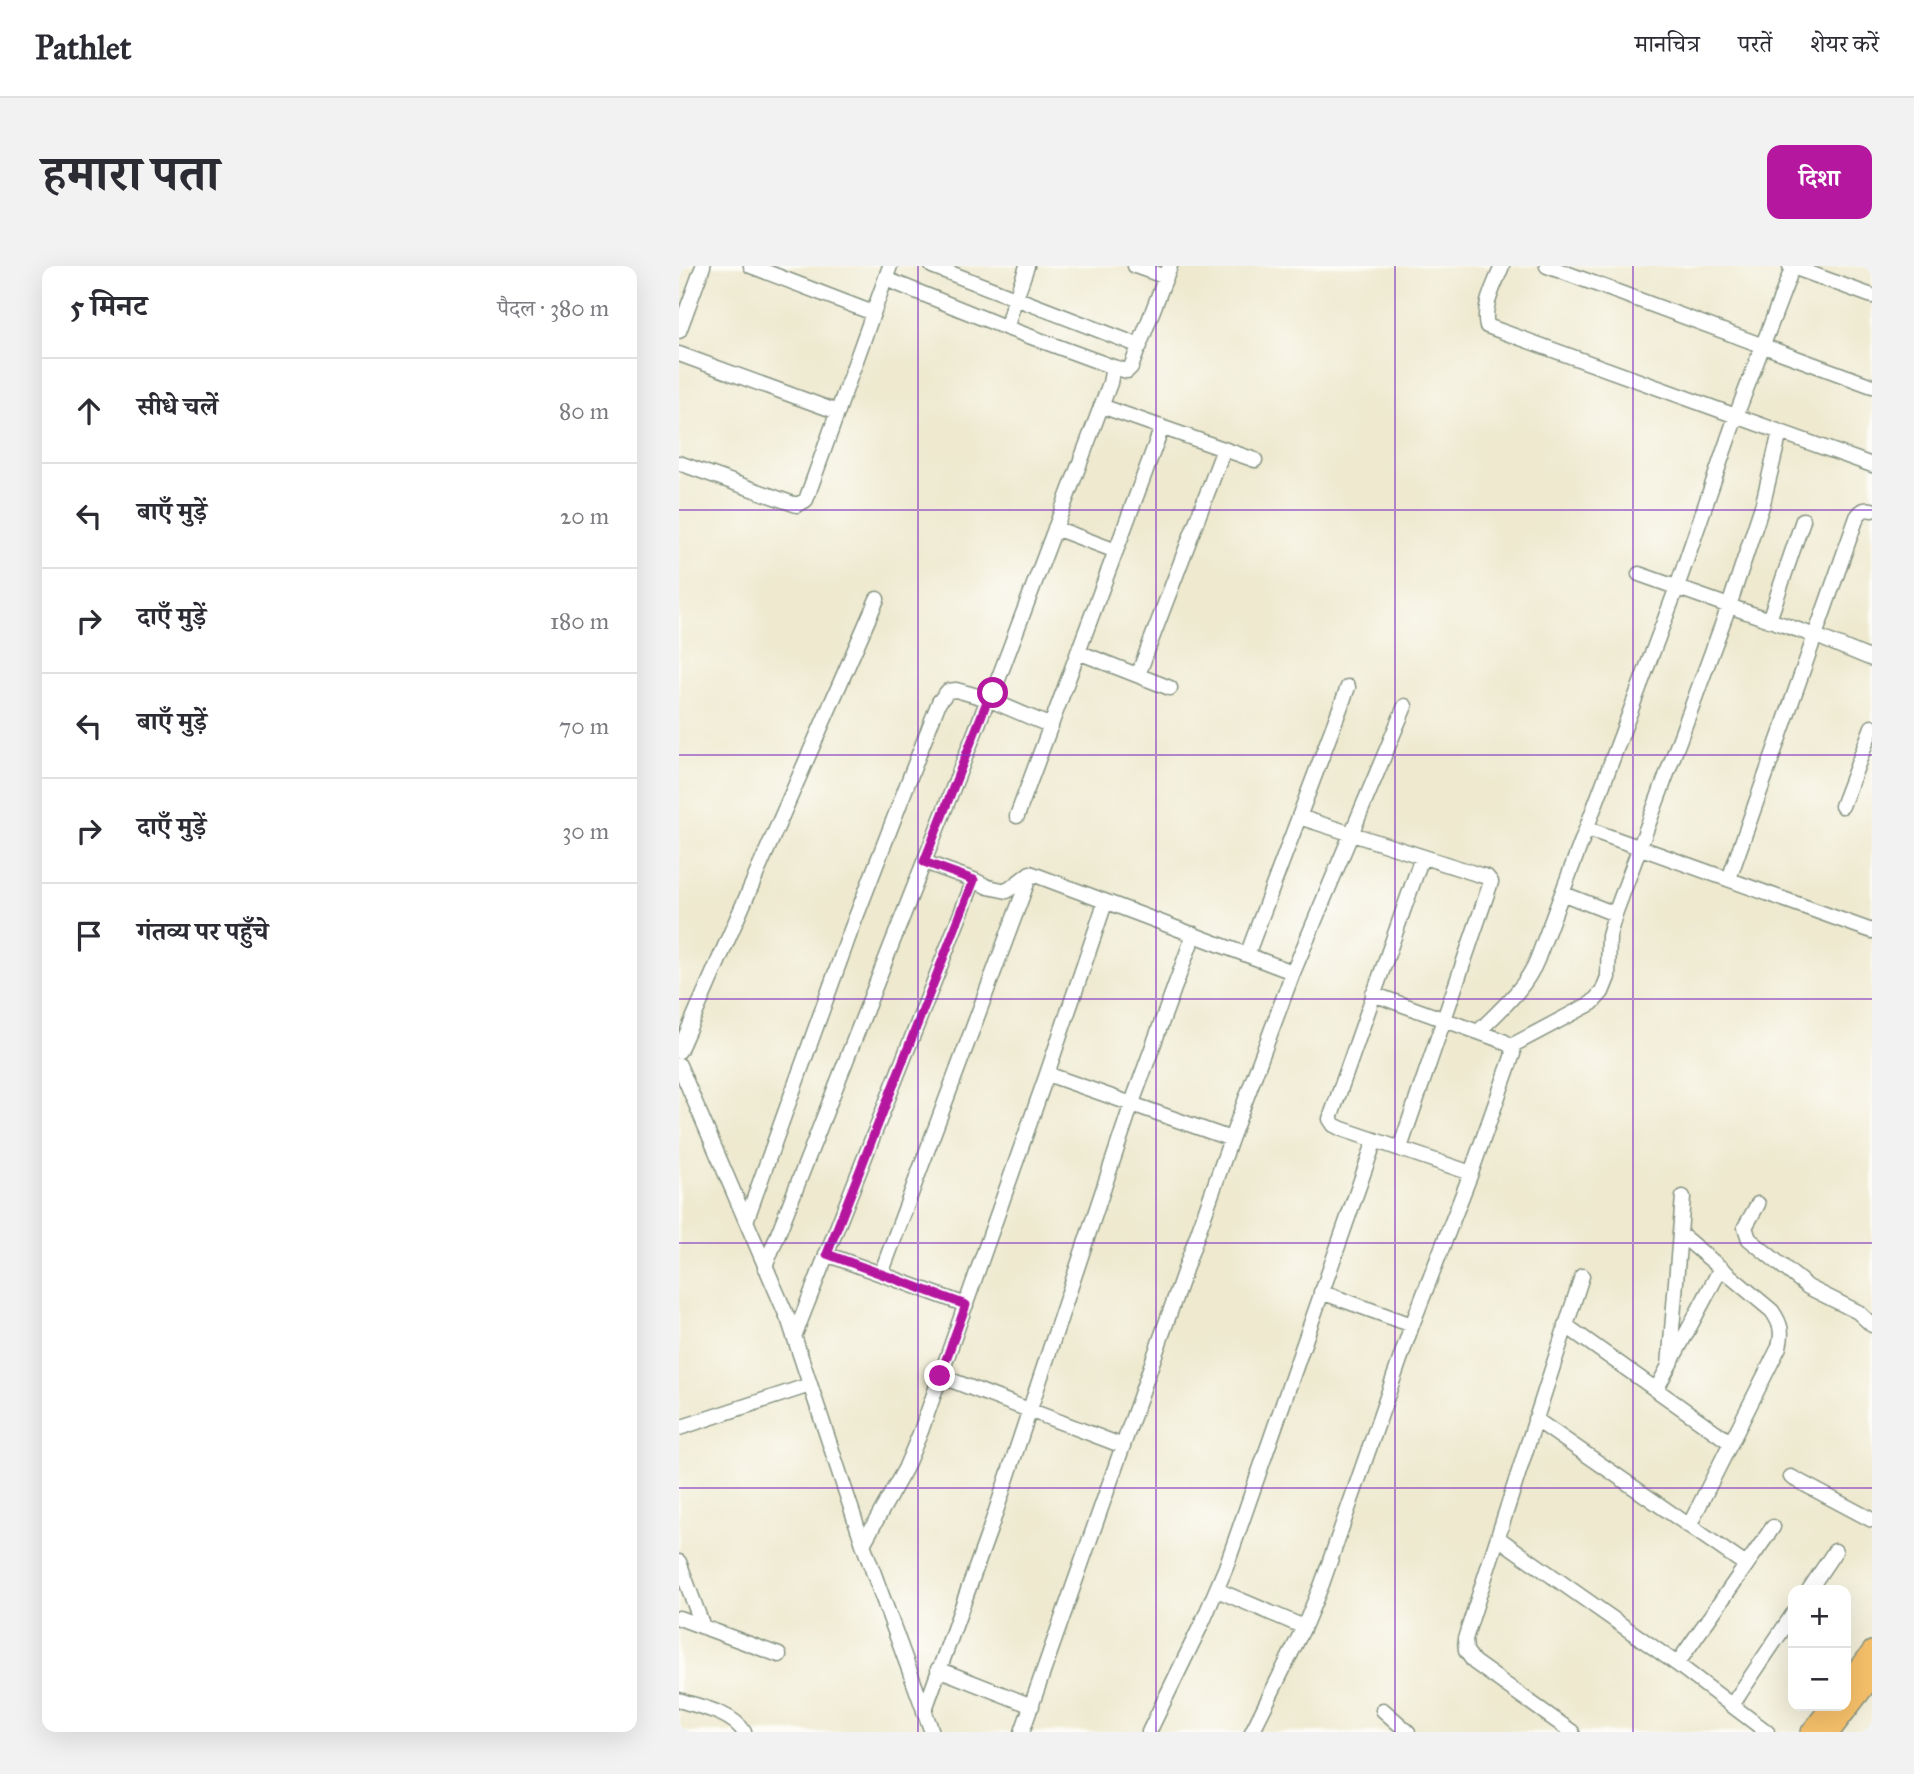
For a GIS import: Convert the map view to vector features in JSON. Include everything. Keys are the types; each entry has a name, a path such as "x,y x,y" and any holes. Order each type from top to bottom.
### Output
{"main road":[{"path":"1851,1679 1872,1651"},
{"path":"1830,1732 1872,1677"},
{"path":"1811,1732 1827,1711"}],"street":[{"path":"679,331 703,266"},
{"path":"751,266 873,313"},
{"path":"932,266 1140,346"},
{"path":"1007,327 1027,266"},
{"path":"679,463 791,503 802,504 806,500 888,273 1007,327 1127,370 1140,346 1168,272 1135,266"},
{"path":"1502,266 1486,308 1487,326 1872,465"},
{"path":"1547,266 1872,386"},
{"path":"1478,1032 1531,975 1588,829 1677,587 1735,416 1792,266 1872,296"},
{"path":"679,354 838,412"},
{"path":"765,1267 988,699 996,688 1114,367"},
{"path":"1101,406 1255,460"},
{"path":"1017,816 1162,427"},
{"path":"1511,1046 1592,1003 1602,992 1608,977 1609,936 1615,914 1729,606 1763,503 1780,432"},
{"path":"1138,675 1224,449"},
{"path":"1729,878 1857,517 1860,511 1872,510"},
{"path":"1769,620 1803,520"},
{"path":"1055,528 1116,551"},
{"path":"1639,574 1816,636 1872,659"},
{"path":"679,1051 877,599"},
{"path":"1078,652 1170,688"},
{"path":"1247,955 1349,687"},
{"path":"746,1221 851,930 939,702 948,691 956,690 988,699 1051,726"},
{"path":"1022,1732 1231,1139 1292,975 1405,706"},
{"path":"1842,806 1872,727"},
{"path":"1299,817 1480,875 1491,882 1401,1148"},
{"path":"1588,829 1870,927"},
{"path":"1422,857 1331,1119 1334,1125 1342,1129 1471,1173"},
{"path":"924,862 988,887 1007,891 1030,873"},
{"path":"1030,873 1287,970 1292,975"},
{"path":"881,1274 1030,873"},
{"path":"794,1337 974,880"},
{"path":"1564,894 1615,914"},
{"path":"863,1544 905,1469 966,1305 1105,903"},
{"path":"924,1712 991,1529 1132,1103 1194,934"},
{"path":"1373,994 1511,1046"},
{"path":"1252,1732 1304,1627 1322,1584 1412,1325 1511,1061 1511,1046"},
{"path":"679,1065 794,1337 863,1544 932,1732"},
{"path":"1047,1074 1231,1139"},
{"path":"1149,1732 1217,1590 1375,1140"},
{"path":"1669,1366 1683,1197"},
{"path":"1758,1205 1745,1227 1749,1239 1808,1287 1858,1312 1872,1325"},
{"path":"1680,1234 1772,1311 1780,1322 1782,1335 1779,1347 1689,1525"},
{"path":"827,1254 966,1305"},
{"path":"1656,1390 1721,1268"},
{"path":"1572,1732 1474,1662 1466,1651 1465,1639 1582,1276"},
{"path":"1321,1292 1412,1325"},
{"path":"1566,1325 1731,1443"},
{"path":"940,1376 1123,1446"},
{"path":"679,1428 810,1385"},
{"path":"1535,1419 1746,1565"},
{"path":"1791,1478 1872,1520"},
{"path":"1677,1664 1773,1527"},
{"path":"1498,1538 1677,1664 1732,1705 1752,1727 1767,1732"},
{"path":"1812,1585 1835,1551"},
{"path":"679,1562 703,1627"},
{"path":"1217,1590 1304,1627"},
{"path":"679,1618 779,1654"},
{"path":"1732,1705 1788,1621"},
{"path":"938,1669 1032,1706"},
{"path":"679,1700 727,1717 744,1732"},
{"path":"1383,1710 1408,1732"}],"route":[{"path":"940,1376 966,1305 827,1254 974,880 924,862 988,699 993,693"}]}
